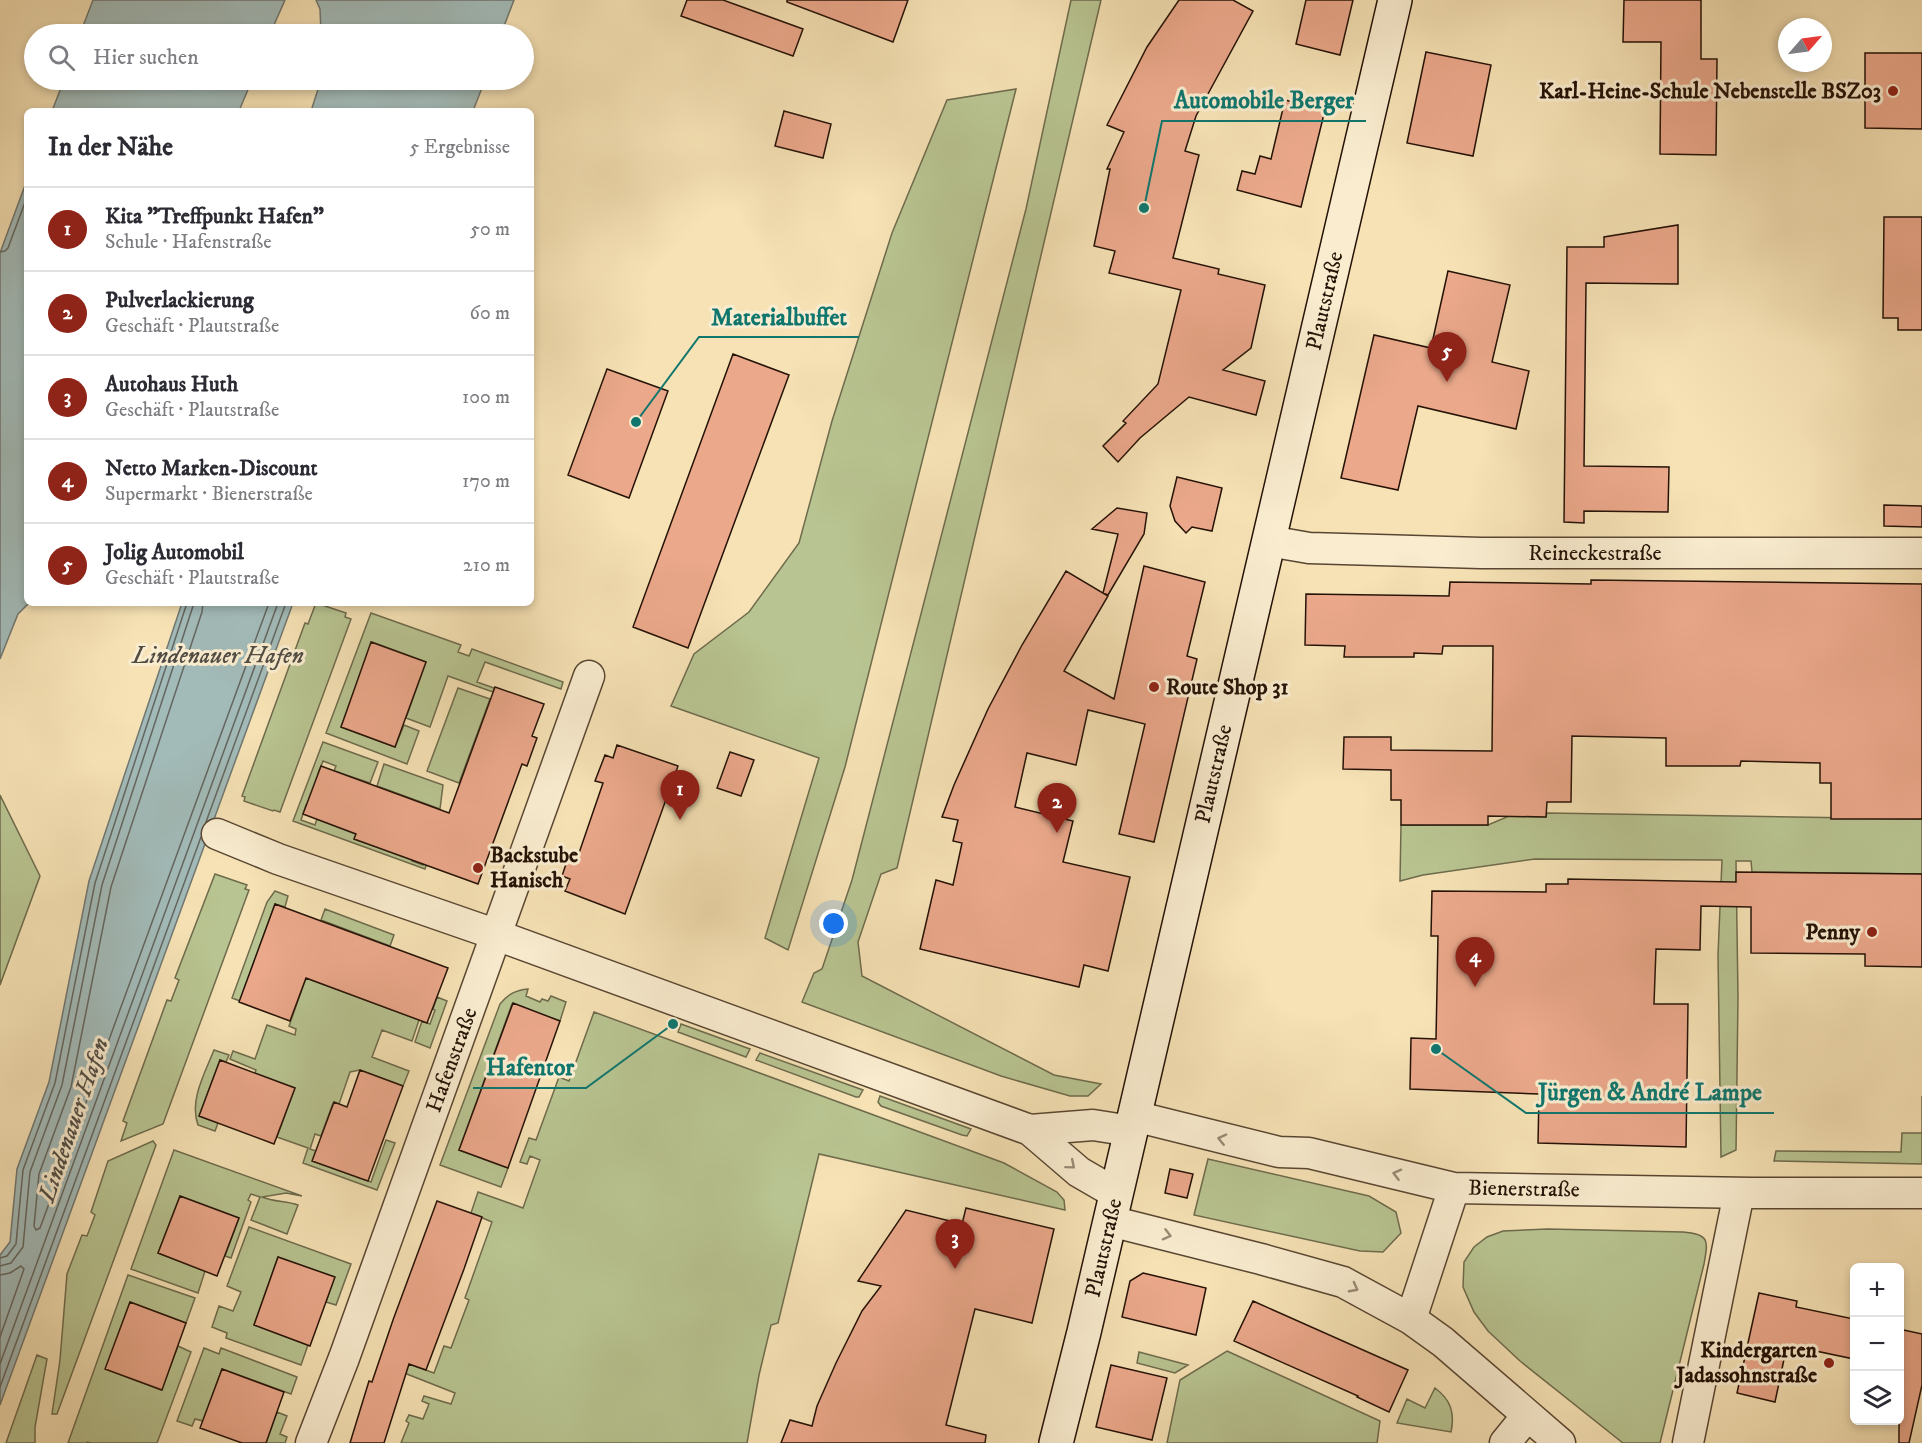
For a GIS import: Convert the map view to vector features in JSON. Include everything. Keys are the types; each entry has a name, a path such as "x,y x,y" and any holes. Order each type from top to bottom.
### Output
{"main road":[{"name":"Plautstraße","path":"1056,1443 1395,0"}],"street":[{"name":"Reineckestraße","path":"1269,541 1309,548 1481,553 1922,553"},
{"name":"Hafenstraße","path":"311,1443 497,936 589,676"},
{"path":"217,834 278,859 497,936 1030,1130 1079,1172 1113,1207 1261,1259 1343,1282 1412,1319 1443,1342 1560,1443"},
{"name":"Bienerstraße","path":"1030,1130 1132,1124 1279,1152 1309,1153 1454,1188 1739,1193 1922,1193"},
{"path":"1412,1319 1454,1188"},
{"path":"1688,1443 1739,1193"},
{"path":"1505,1443 1527,1416"}],"green space":[{"path":"1071,0 1101,0 897,868 881,874 858,942 862,976 1054,1075 1101,1084 1088,1096 1070,1096 1001,1076 802,1002 814,973 822,969 852,880 1026,209"},
{"path":"1016,89 845,767 788,950 765,938 819,758 671,706 694,654 749,612 799,543 832,421 892,233 947,100"},
{"path":"315,606 325,606 346,613 345,617 351,619 280,812 273,811 244,801 245,797 242,796 305,623 308,624"},
{"path":"371,613 461,645 458,652 469,656 472,649 563,682 561,689 485,662 477,682 494,688 493,692 448,676 430,727 406,718 426,662 372,642 341,727 395,747 404,725 419,731 407,764 326,733"},
{"path":"458,688 490,699 459,783 427,771"},
{"path":"323,742 378,762 370,783 334,771 336,766 323,761 318,774 323,776 311,807 306,805 301,820 315,825 317,819 356,834 354,839 366,843 368,838 390,851 414,855 412,861 423,865 426,859 428,860 425,869 293,821"},
{"path":"384,764 443,785 440,809 377,786"},
{"path":"0,795 40,876 0,985"},
{"path":"1547,813 1922,819 1922,874 1752,872 1751,861 1736,861 1738,997 1736,1150 1721,1157 1718,955 1722,860 1535,859 1423,875 1400,881 1401,825 1488,825 1509,816 1546,817"},
{"path":"215,874 247,885 245,889 249,890 163,1124 121,1141 127,1123 123,1121 167,1000 171,1001 179,980 175,978"},
{"path":"275,891 288,896 285,907 275,904 240,1001 232,998 267,902"},
{"path":"325,909 394,935 390,946 321,920"},
{"path":"306,978 419,1020 412,1041 382,1030 372,1057 409,1071 403,1086 360,1070 350,1072 339,1104 333,1103 321,1136 315,1134 310,1149 316,1151 313,1161 371,1182 386,1140 395,1143 377,1190 303,1163 308,1148 277,1137 295,1088 255,1073 256,1070 230,1059 233,1051 255,1059 267,1025 295,1035 296,1029 289,1026"},
{"path":"528,989 526,996 540,1002 542,999 548,1001 551,996 566,1002 560,1021 512,1004 459,1150 508,1168 501,1187 440,1165 500,1004 512,993"},
{"path":"437,997 447,1001 430,1048 415,1042 422,1021 430,1024"},
{"path":"594,1012 1004,1163 1057,1192 1064,1200 1065,1210 819,1154 778,1323 771,1325 747,1443 401,1443 409,1423 406,1421 409,1415 423,1419 429,1404 422,1401 424,1396 451,1404 455,1393 389,1367 392,1358 434,1373 444,1346 451,1348 469,1300 465,1298 492,1222 471,1213 478,1192 523,1208 540,1160 530,1156 527,1164 520,1162 529,1138 536,1140 559,1077 569,1081"},
{"path":"681,1024 750,1049 746,1057 678,1032"},
{"path":"214,1050 229,1055 226,1062 220,1060 199,1116 218,1123 215,1131 198,1125 195,1106 199,1087"},
{"path":"760,1053 863,1090 859,1097 856,1097 756,1060"},
{"path":"880,1096 971,1129 967,1136 962,1135 881,1106 878,1102"},
{"path":"1902,1133 1922,1133 1922,1164 1774,1161 1776,1151 1901,1152"},
{"path":"153,1141 156,1145 57,1414 52,1414 60,1360 67,1274 82,1235 87,1236 95,1215 91,1212 108,1161"},
{"path":"174,1150 302,1196 286,1193 262,1197 298,1205 287,1234 251,1220 260,1197 251,1194 248,1200 251,1202 231,1258 225,1256 239,1218 180,1196 158,1253 205,1271 198,1293 131,1269"},
{"path":"1208,1159 1369,1196 1396,1212 1401,1233 1383,1252 1360,1251 1194,1215"},
{"path":"249,1227 351,1264 336,1305 326,1302 334,1277 278,1257 254,1325 308,1345 301,1365 226,1338 227,1333 212,1327 219,1306 233,1311 241,1292 227,1286"},
{"path":"1548,1229 1683,1232 1698,1235 1705,1240 1704,1264 1660,1443 1623,1443 1520,1361 1488,1331 1474,1312 1463,1287 1464,1262 1474,1247 1487,1237 1503,1231"},
{"path":"128,1275 195,1298 186,1323 130,1302 106,1369 161,1390 178,1346 191,1352 157,1443 68,1443"},
{"path":"204,1348 219,1354 221,1348 297,1377 291,1394 222,1369 203,1421 195,1419 192,1426 177,1421"},
{"path":"1227,1351 1380,1421 1377,1443 1167,1443 1180,1380"},
{"path":"1139,1352 1188,1365 1175,1373 1137,1363"},
{"path":"37,1355 47,1359 35,1427 35,1443 6,1443"},
{"path":"1435,1388 1445,1397 1450,1407 1451,1432 1397,1423 1407,1399 1425,1408"},
{"path":"277,1412 287,1416 280,1434 287,1437 285,1443 266,1443"}],"water":[{"path":"93,0 285,0 274,24 84,24"},
{"path":"316,0 514,0 505,24 321,24 320,9"},
{"path":"60,90 248,90 240,108 53,108"},
{"path":"318,90 481,90 474,108 312,108"},
{"path":"24,188 24,606 26,606 18,614 0,659 0,253"},
{"name":"Lindenauer Hafen","path":"181,606 292,606 0,1405 0,1255 10,1242 17,1169 49,1082 89,881"}],"building":[{"path":"687,0 723,0 803,29 793,56 681,16"},
{"path":"787,0 908,0 893,42 787,2"},
{"path":"1179,0 1233,0 1253,11 1196,116 1185,151 1199,155 1173,258 1219,269 1218,274 1265,285 1251,348 1223,370 1265,381 1256,415 1189,397 1140,438 1118,462 1103,446 1126,423 1123,421 1158,384 1181,290 1109,273 1115,251 1094,246 1110,169 1107,169 1124,132 1107,125 1147,47"},
{"path":"1306,0 1353,0 1340,55 1296,44"},
{"path":"1624,0 1701,0 1701,59 1717,59 1716,155 1660,154 1661,42 1623,42"},
{"path":"1426,52 1491,65 1473,156 1407,143"},
{"name":"Karl-Heine-Schule Nebenstelle BSZ03","path":"1865,53 1922,53 1922,129 1865,128"},
{"path":"1285,100 1325,110 1301,207 1237,190 1242,171 1255,174 1260,156 1271,159"},
{"path":"784,111 831,124 823,158 775,146"},
{"path":"1884,217 1922,217 1922,330 1898,330 1898,318 1883,318"},
{"path":"1678,225 1678,284 1586,283 1584,466 1669,467 1668,512 1584,511 1584,523 1564,522 1567,247 1604,247 1604,237"},
{"path":"1448,271 1510,285 1492,362 1529,371 1516,429 1418,406 1398,490 1341,478 1374,335 1431,348"},
{"path":"733,354 789,375 688,648 633,627"},
{"path":"607,369 668,391 629,498 568,475"},
{"path":"1177,477 1222,488 1212,531 1192,527 1186,533 1175,521 1170,506"},
{"path":"1884,505 1922,506 1922,527 1884,526"},
{"path":"1117,508 1147,513 1144,534 1108,595 1103,593 1118,534 1092,529"},
{"path":"1144,566 1205,582 1187,656 1197,659 1154,842 1119,834 1145,724 1088,710 1076,765 1027,753 1015,807 1073,821 1063,862 1130,877 1108,971 1084,965 1079,987 920,949 936,880 953,885 962,843 953,841 958,820 942,817 988,709 1022,645 1066,571 1108,596 1064,671 1114,699"},
{"path":"1591,580 1922,584 1922,819 1831,819 1831,783 1820,783 1820,763 1741,761 1740,766 1666,766 1666,738 1572,736 1571,802 1547,802 1546,817 1488,816 1488,825 1401,825 1401,800 1391,800 1391,770 1343,769 1344,737 1391,737 1391,750 1492,751 1493,646 1443,646 1442,654 1414,653 1414,657 1344,657 1345,646 1305,645 1306,594 1449,596 1450,582 1591,584"},
{"path":"371,642 426,662 395,747 341,727"},
{"path":"495,687 544,704 532,736 537,738 527,766 522,764 478,884 354,839 356,834 303,814 321,766 449,813"},
{"path":"617,745 678,766 625,914 565,891 570,879 562,876 570,852 578,856 603,783 595,781 605,755 613,758"},
{"path":"730,752 754,760 741,796 717,788"},
{"path":"1736,872 1922,874 1922,967 1865,966 1865,954 1751,953 1751,907 1701,906 1700,950 1656,949 1654,1004 1688,1004 1686,1147 1538,1143 1539,1094 1410,1089 1411,1038 1436,1039 1438,936 1431,936 1432,891 1546,892 1546,884 1568,884 1568,879 1736,882"},
{"path":"275,904 448,968 427,1023 306,978 290,1021 239,1002"},
{"path":"513,1003 560,1021 508,1168 459,1150"},
{"path":"220,1060 295,1088 274,1144 199,1116"},
{"path":"360,1070 403,1086 368,1181 312,1161 334,1102 347,1107"},
{"path":"1170,1169 1193,1174 1187,1198 1165,1193"},
{"path":"180,1196 239,1218 217,1276 158,1253"},
{"path":"437,1201 482,1217 464,1269 426,1370 409,1364 384,1443 350,1443 369,1381 372,1382"},
{"path":"966,1208 1054,1229 1032,1323 975,1309 946,1425 986,1435 985,1443 781,1443 790,1420 812,1426 817,1406 836,1363 862,1311 881,1286 858,1281 906,1210 962,1224"},
{"path":"278,1257 335,1277 310,1346 254,1325"},
{"path":"1143,1273 1206,1288 1196,1335 1122,1317 1130,1281"},
{"path":"1759,1293 1797,1301 1796,1307 1850,1318 1850,1358 1787,1345 1775,1402 1737,1393"},
{"path":"1253,1301 1408,1370 1389,1412 1234,1341"},
{"path":"130,1302 186,1323 162,1390 105,1369"},
{"path":"1904,1330 1922,1334 1922,1385 1909,1443 1899,1443 1899,1425 1904,1425"},
{"path":"1111,1365 1167,1378 1152,1440 1096,1427"},
{"path":"222,1369 284,1392 266,1443 242,1443 200,1428"}],"place":[{"name":"Karl-Heine-Schule Nebenstelle BSZ03","path":"1893,91"},
{"name":"Automobile Berger","path":"1144,208"},
{"name":"Jolig Automobil","path":"1447,382"},
{"name":"Materialbuffet","path":"636,422"},
{"name":"Route Shop 31","path":"1154,687"},
{"name":"Kita \"Treffpunkt Hafen\"","path":"680,820"},
{"name":"Pulverlackierung","path":"1057,833"},
{"name":"Backstube Hanisch","path":"478,868"},
{"name":"Penny","path":"1872,932"},
{"name":"Netto Marken-Discount","path":"1475,987"},
{"name":"Hafentor","path":"673,1024"},
{"name":"Jürgen & André Lampe","path":"1436,1049"},
{"name":"Autohaus Huth","path":"955,1269"},
{"name":"Kindergarten Jadassohnstraße","path":"1829,1363"}]}
